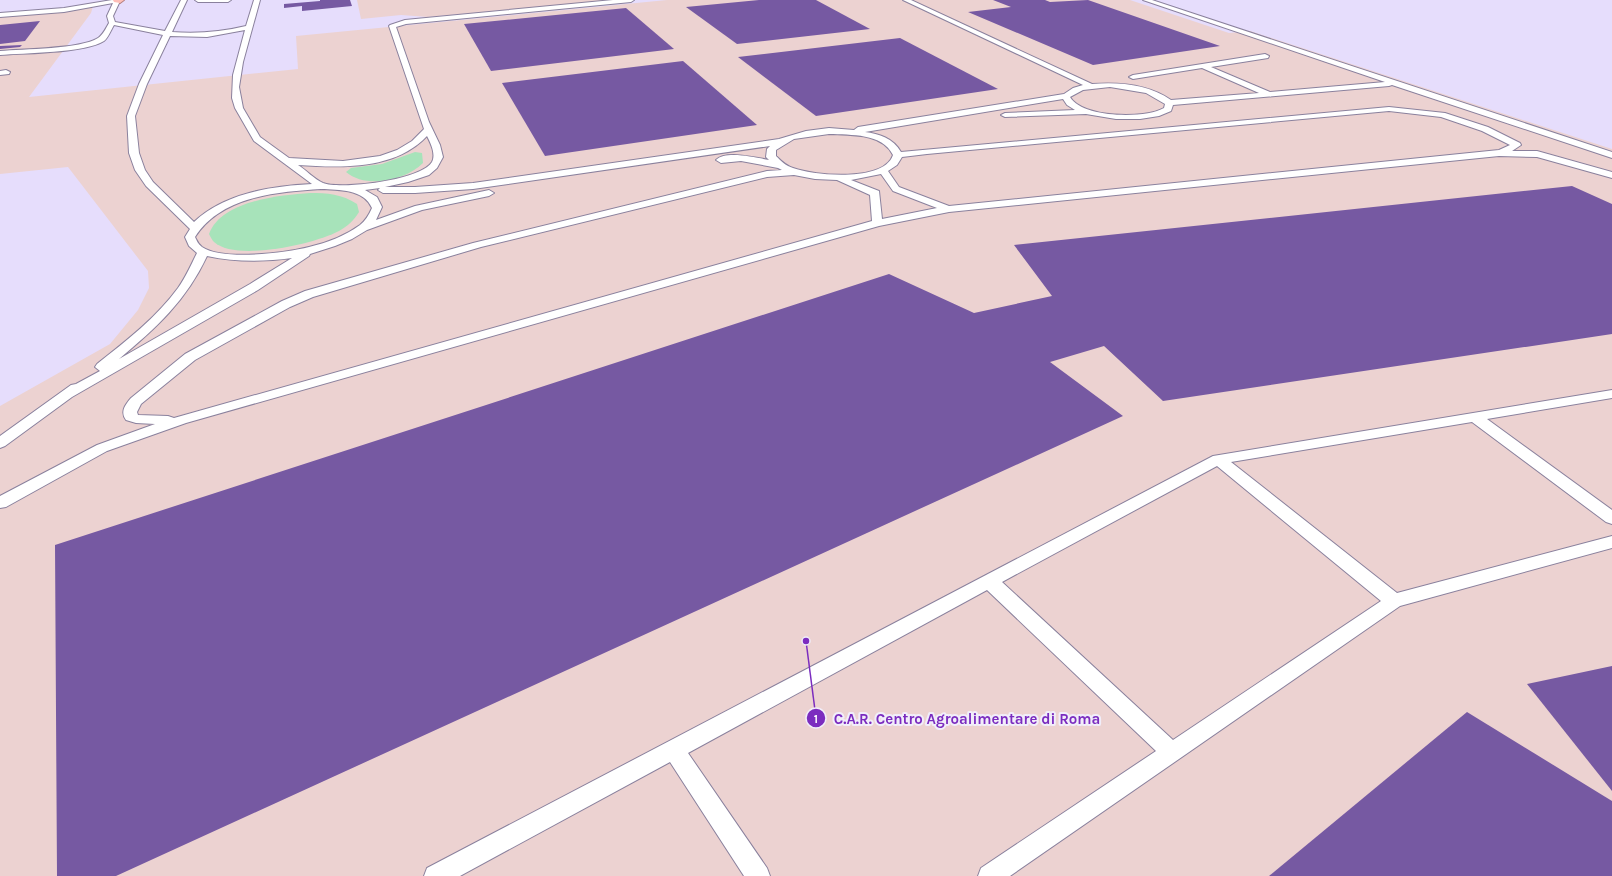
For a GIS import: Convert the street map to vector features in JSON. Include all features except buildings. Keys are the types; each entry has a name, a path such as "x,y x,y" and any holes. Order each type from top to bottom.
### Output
{"lane":[{"path":"0,53 93,43 103,38 112,23 108,14 118,0"},
{"path":"0,15 71,9 118,0"},
{"path":"184,0 143,84 131,116 134,153 140,170 149,184 194,228"},
{"path":"198,0 228,0"},
{"path":"257,0 237,74 236,99 250,130 257,139 321,186"},
{"path":"348,188 396,182 414,177 428,172 436,162 438,153 428,130 392,26 405,22 631,0"},
{"path":"906,0 1091,86"},
{"path":"1146,0 1612,155"},
{"path":"0,19 91,13"},
{"path":"112,23 141,30 192,35 208,35 250,27"},
{"path":"1133,77 1265,56"},
{"path":"1202,66 1270,95"},
{"path":"849,132 1066,96 1075,90 1091,86 1123,87 1147,91 1161,97 1169,103 1395,83"},
{"path":"1066,96 1067,100 1072,105 1094,113"},
{"path":"910,131 923,126 1012,114 1064,112 1094,113 1131,118 1148,116 1165,111 1168,109 1169,103"},
{"path":"898,155 935,150 1389,109 1442,115 1485,129 1516,144 1498,153"},
{"path":"286,161 344,164 368,161 404,150 416,143 428,130"},
{"path":"829,131 868,134 883,139 891,144 898,155 894,163 883,170 870,174 836,178 793,172 779,165 741,158 677,164 451,200 412,210 363,228 342,240 313,250 282,256 250,259 223,257 203,252 193,245 190,237 194,228 205,217 222,207 245,198 296,188 321,186 396,191 451,188 779,142 792,136 809,132 829,131"},
{"path":"883,139 896,135"},
{"path":"779,142 772,150 772,157 779,165"},
{"path":"0,504 102,448 181,420 877,223 949,209 1498,153 1537,154 1612,175"},
{"path":"883,170 896,189 949,209"},
{"path":"181,420 136,419 131,417 130,412 136,401 190,357 299,298 333,286 478,245 767,174 793,172"},
{"path":"836,178 875,193 877,223"},
{"path":"348,188 363,193 373,200 377,208 374,217 363,228"},
{"path":"69,394 254,287 313,250"},
{"path":"0,443 69,394 148,329 169,307 191,277 203,252"},
{"path":"436,876 1218,459 1612,394"},
{"path":"1474,416 1612,518"},
{"path":"1218,459 1394,601"},
{"path":"990,876 1394,601 1612,542"},
{"path":"989,581 1172,752"},
{"path":"673,749 758,876"}],"shaded area":[{"path":"357,0 613,0 428,17 401,15 361,19"},
{"path":"667,0 1130,0 1229,33 1250,31 1612,149 1612,876 0,876 0,406 110,344 138,310 149,288 148,271 68,167 0,174 0,13 93,6 91,13 29,97 298,69 296,36"}],"green space":[{"path":"415,152 422,153 423,163 406,174 396,178 385,181 364,180 354,177 346,172 351,168 382,164"},
{"path":"310,193 328,194 346,198 357,204 359,212 345,227 328,236 276,249 239,251 225,248 214,242 209,234 216,223 225,214 238,207 268,198"}],"place":[{"name":"C.A.R. Centro Agroalimentare di Roma","path":"806,641"}]}
